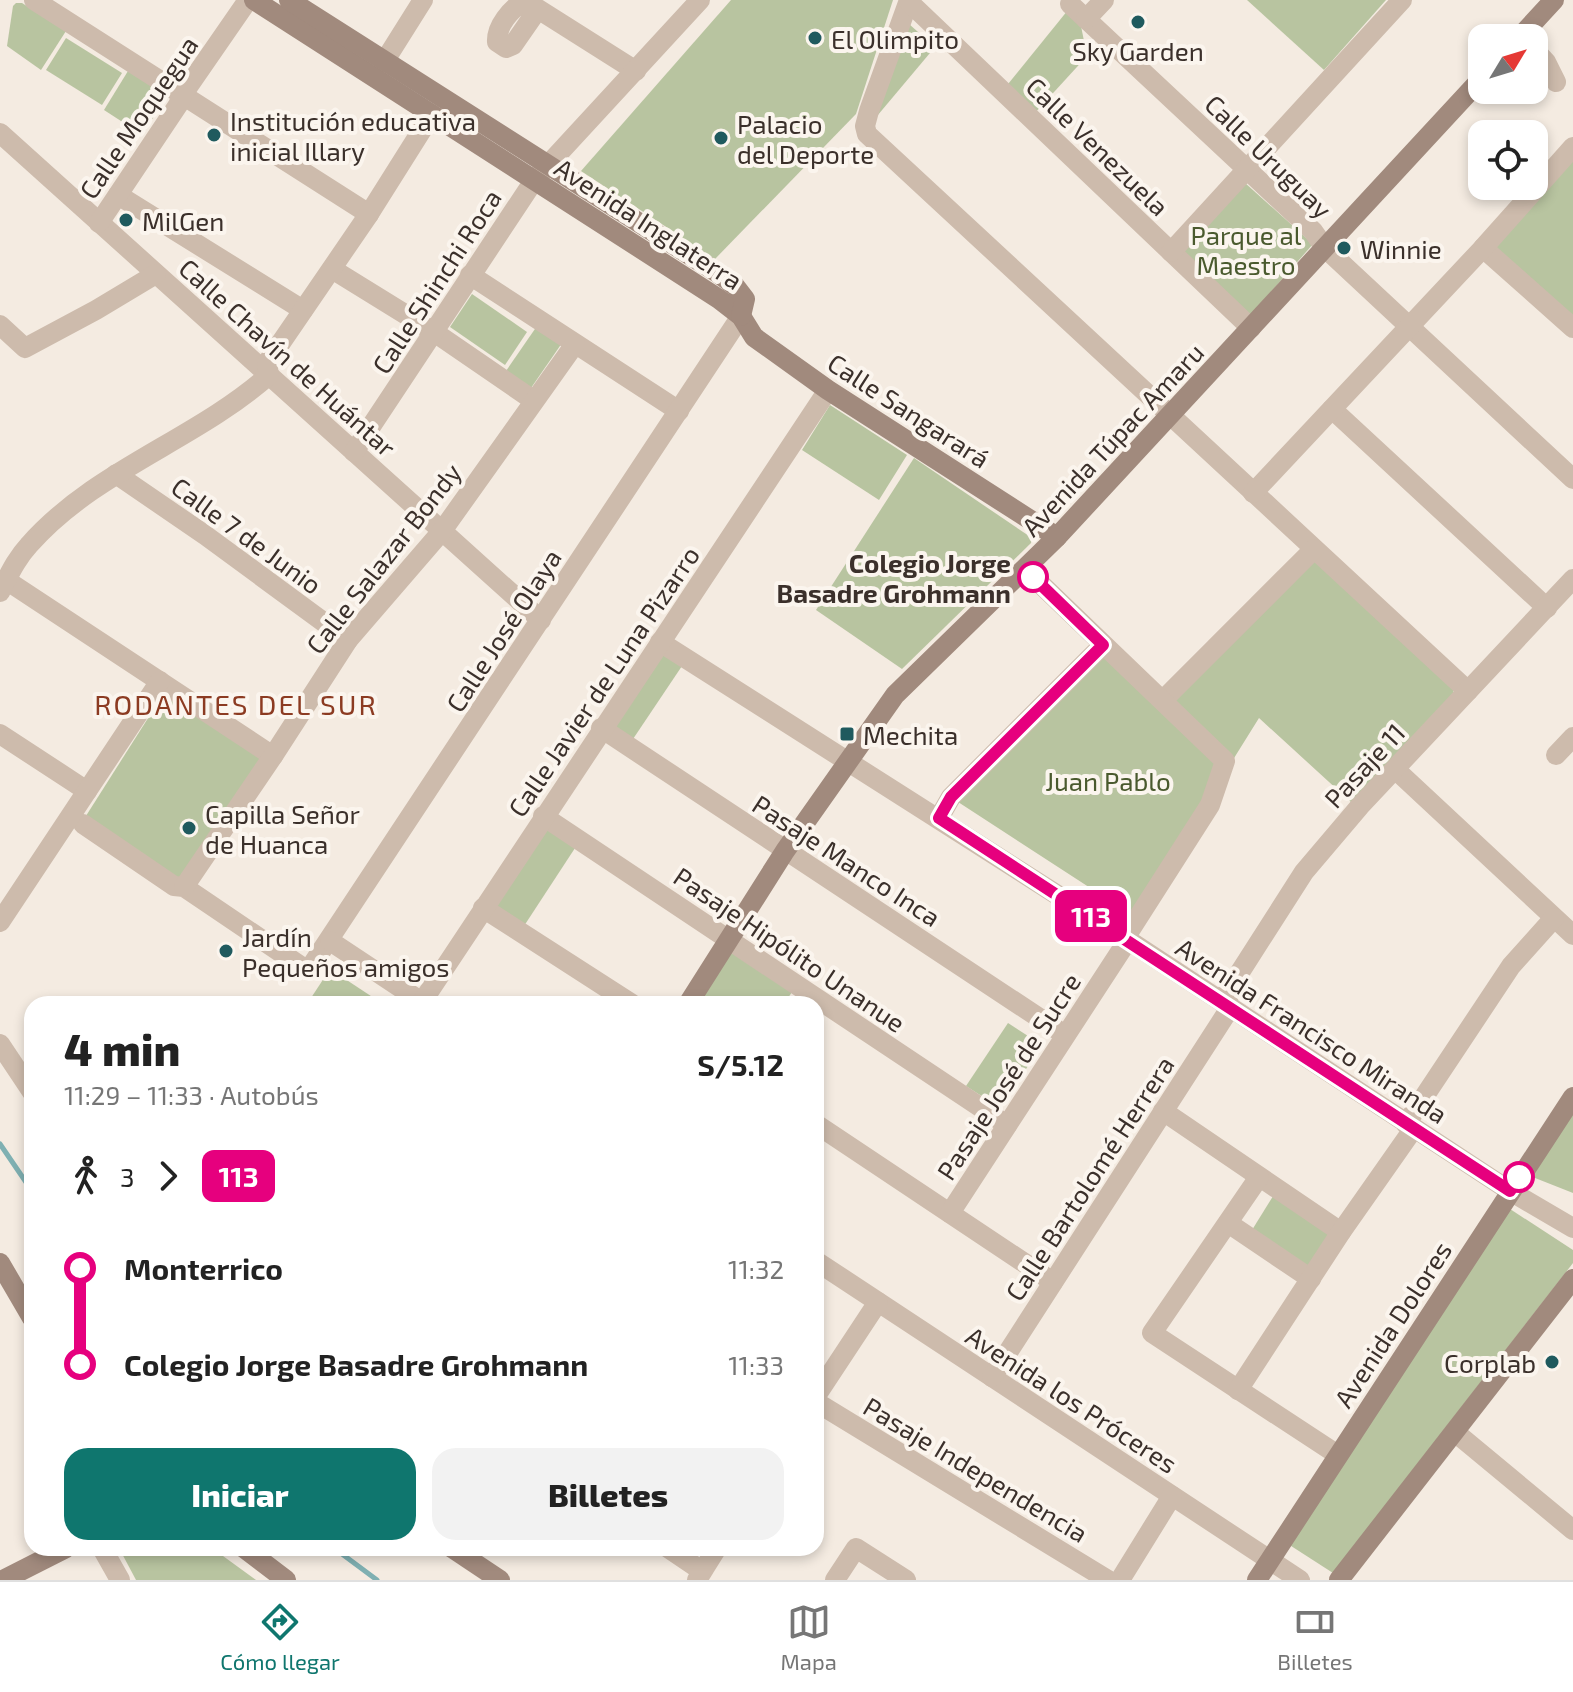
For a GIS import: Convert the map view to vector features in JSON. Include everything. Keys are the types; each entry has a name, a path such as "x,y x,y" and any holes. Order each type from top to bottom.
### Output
{"street":[{"path":"34,0 369,214"},
{"name":"Calle Moquegua","path":"99,223 183,94 251,0"},
{"name":"Avenida Inglaterra","path":"251,0 432,114 541,172 735,286 745,299 741,316"},
{"name":"Avenida Inglaterra","path":"289,0 541,172"},
{"path":"384,62 423,0"},
{"name":"Calle Shinchi Roca","path":"354,452 541,172 700,0"},
{"path":"1086,19 1104,0"},
{"path":"1171,252 1402,0"},
{"path":"1536,24 1554,0"},
{"path":"909,1 865,126 867,134 1468,691"},
{"name":"Calle Venezuela","path":"909,1 1251,328"},
{"name":"Calle Uruguay","path":"1070,4 1573,479"},
{"path":"538,9 636,71"},
{"path":"1548,66 1556,82"},
{"name":"Avenida Túpac Amaru","path":"693,996 785,851 895,695 1057,537 1468,93"},
{"path":"273,756 160,681 3,586 16,560 51,523 116,474 241,398 269,375 267,363 369,214 432,114"},
{"name":"Calle Chavín de Huántar","path":"0,133 541,620"},
{"path":"1253,493 1410,327 1573,147"},
{"path":"118,195 303,310"},
{"path":"1483,248 1573,328"},
{"path":"332,269 434,332 533,400"},
{"path":"0,325 20,346 30,346 156,274"},
{"path":"470,275 679,411"},
{"name":"Calle Sangarará","path":"741,316 754,337 828,390 1057,537"},
{"name":"Calle José Olaya","path":"184,887 308,971 741,316"},
{"name":"Calle Salazar Bondy","path":"184,887 348,640 442,531 575,344"},
{"name":"Calle Javier de Luna Pizarro","path":"428,996 601,728 828,390"},
{"path":"1332,409 1547,608"},
{"name":"Calle 7 de Junio","path":"116,474 348,640"},
{"path":"1025,569 1163,700 1314,549"},
{"name":"Pasaje 11","path":"1230,1008 1226,994 1304,872 1360,806 1573,579"},
{"name":"Avenida Francisco Miranda","path":"660,642 1125,938 1510,1191 1573,1228"},
{"path":"939,818 951,797 1103,645"},
{"path":"0,922 160,681"},
{"name":"Pasaje José de Sucre","path":"950,1213 1124,946 1125,938 1210,805 1225,761 1163,700"},
{"name":"Pasaje Manco Inca","path":"601,728 1065,1035"},
{"path":"0,734 87,791"},
{"path":"1556,755 1573,737"},
{"path":"1396,770 1573,935"},
{"name":"Pasaje Hipólito Unanue","path":"543,816 815,996"},
{"path":"83,824 174,886 184,887"},
{"path":"483,908 620,996"},
{"path":"1238,1390 1511,966 1554,918"},
{"path":"330,941 413,996"},
{"name":"Pasaje Hipólito Unanue","path":"824,1002 1007,1125"},
{"name":"Calle Bartolomé Herrera","path":"992,1377 1230,1008"},
{"path":"0,1044 24,1080"},
{"name":"Avenida Dolores","path":"1257,1580 1573,1097"},
{"path":"1163,1111 1341,1232"},
{"path":"824,1129 1053,1282"},
{"path":"1259,1177 1152,1333 1338,1455"},
{"path":"1228,1223 1311,1279"},
{"path":"0,1263 24,1304"},
{"name":"Avenida los Próceres","path":"824,1266 1300,1580"},
{"path":"1339,1580 1573,1279"},
{"path":"824,1386 878,1302"},
{"name":"Pasaje Independencia","path":"824,1404 1108,1580"},
{"path":"1456,1433 1569,1519"},
{"path":"1120,1580 1172,1496"},
{"path":"835,1580 856,1548 906,1580"},
{"path":"3,1580 50,1556"},
{"path":"106,1556 120,1580"},
{"path":"254,1556 286,1580"},
{"path":"464,1556 500,1580"},
{"path":"677,1556 700,1575 712,1556"}],"green space":[{"name":"Palacio del Deporte","path":"731,0 893,0 856,114 715,259 581,171"},
{"path":"1247,0 1386,0 1324,70"},
{"path":"16,3 22,3 66,31 41,70 7,46"},
{"path":"1068,10 1080,21 1087,56 1033,115 1004,89"},
{"path":"909,24 935,47 872,122"},
{"path":"66,38 122,73 102,105 46,70"},
{"path":"128,71 163,93 164,103 141,134 104,110"},
{"path":"1573,158 1573,319 1494,247 1536,200 1548,200 1548,186"},
{"name":"Parque al Maestro","path":"1244,182 1313,244 1249,317 1179,253"},
{"path":"472,294 527,332 505,365 450,327"},
{"path":"537,326 562,343 531,388 506,371"},
{"path":"830,405 907,455 879,500 802,450"},
{"path":"914,458 1032,538 1031,543 902,669 816,610"},
{"name":"Juan Pablo","path":"1313,556 1453,687 1454,696 1352,803 1259,718 1135,917 955,800 1106,647 1165,703"},
{"path":"662,648 684,663 631,742 609,727"},
{"path":"164,693 259,755 259,763 178,881 84,819"},
{"path":"547,825 577,845 524,926 494,906"},
{"path":"733,948 794,989 789,996 701,996"},
{"path":"330,969 371,996 312,996"},
{"path":"1008,1023 1042,1045 1000,1108 966,1086"},
{"path":"1573,1109 1573,1193 1530,1176"},
{"path":"1275,1193 1333,1232 1309,1269 1252,1230"},
{"path":"1507,1207 1573,1250 1573,1263 1333,1573 1288,1544"},
{"path":"123,1556 223,1556 256,1580 136,1580"}],"waterway":[{"path":"0,1144 24,1179"},
{"path":"345,1556 377,1580"}],"bus line":[{"name":"113","path":"1033,577 1103,645 951,797 939,818 1510,1191 1519,1177"}],"place":[{"name":"Sky Garden","path":"1138,22"},
{"name":"El Olimpito","path":"815,38"},
{"name":"Institución educativa inicial Illary","path":"214,135"},
{"name":"Palacio del Deporte","path":"721,138"},
{"name":"MilGen","path":"126,220"},
{"name":"Winnie","path":"1344,248"},
{"name":"Colegio Jorge Basadre Grohmann","path":"1033,577"},
{"name":"Mechita","path":"847,734"},
{"name":"Capilla Señor de Huanca","path":"189,828"},
{"name":"Jardín Pequeños amigos","path":"226,951"},
{"name":"Corplab","path":"1552,1362"}],"district":[{"name":"RODANTES DEL SUR","path":"236,704"}]}
